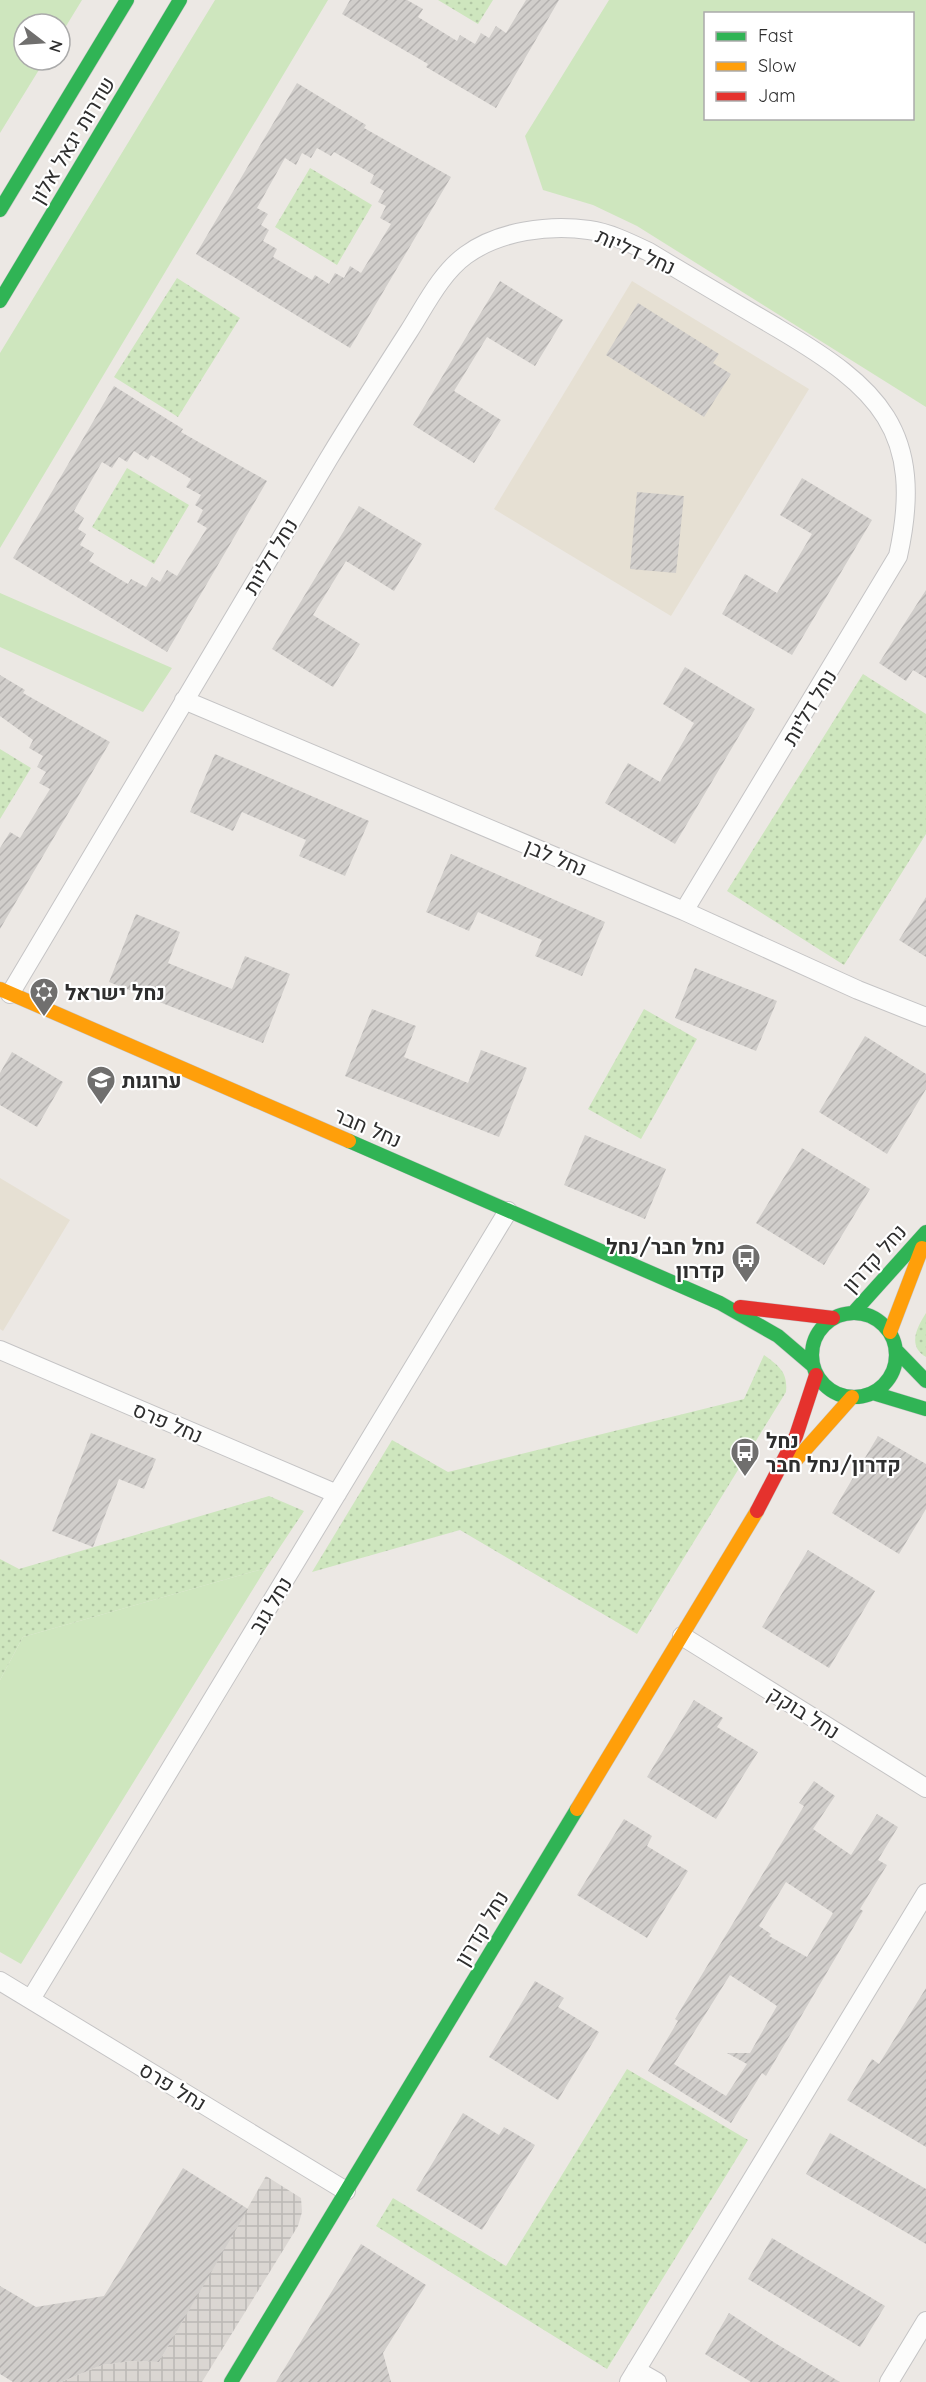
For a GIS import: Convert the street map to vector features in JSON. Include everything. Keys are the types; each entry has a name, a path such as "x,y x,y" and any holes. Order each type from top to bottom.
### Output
{"main road":[{"name":"שדרות יגאל אלון","path":"0,210 127,0"},
{"name":"שדרות יגאל אלון","path":"0,301 180,0"},
{"name":"נחל חבר","path":"5,992 720,1303 778,1336 814,1370"},
{"name":"נחל קדרון","path":"854,1312 926,1232"},
{"name":"נחל קדרון","path":"890,1332 926,1239"},
{"name":"נחל חבר","path":"720,1303 765,1312 833,1318"},
{"path":"873,1393 889,1379 896,1360 896,1350 890,1332 875,1318 854,1312 833,1318 824,1324 813,1343 814,1370 831,1391 852,1397 873,1393 926,1409"},
{"path":"896,1350 926,1382"},
{"name":"נחל קדרון","path":"231,2382 767,1495 799,1433 811,1401 814,1370"},
{"name":"נחל קדרון","path":"767,1495 852,1397"}],"street":[{"name":"נחל דליות","path":"5,992 355,415 450,271 465,256 482,246 527,231 590,230 616,237 659,258 834,361 858,379 898,422 911,451 914,476 908,529 898,556 684,912"},
{"name":"נחל לבן","path":"184,700 684,912 858,990 926,1017"},
{"name":"נחל גוב","path":"31,1999 508,1211"},
{"name":"נחל פרס","path":"0,1350 337,1494"},
{"name":"נחל בוקק","path":"682,1636 926,1788"},
{"path":"657,2382 632,2376 926,1893"},
{"name":"נחל פרס","path":"0,1981 346,2191"},
{"path":"890,2382 926,2321"}],"shaded area":[{"path":"632,281 809,389 671,616 494,509"},
{"path":"0,1178 70,1220 3,1331 0,1329"},
{"path":"266,2176 301,2198 302,2212 298,2226 202,2382 61,2382 102,2365 132,2361 159,2362"}],"green space":[{"path":"0,0 82,0 72,16 72,12 12,12 12,72 38,72 0,133"},
{"path":"215,0 328,0 0,548 0,353"},
{"path":"438,0 493,0 478,24"},
{"path":"609,0 926,0 926,407 637,226 593,205 543,190 525,136"},
{"path":"310,168 372,205 337,265 275,227"},
{"path":"177,278 240,318 178,417 114,377"},
{"path":"127,468 189,505 154,564 92,527"},
{"path":"0,593 172,668 143,712 0,647"},
{"path":"863,674 926,714 926,834 844,965 727,891"},
{"path":"0,749 31,768 0,819"},
{"path":"644,1009 697,1039 641,1139 588,1109"},
{"path":"926,1313 926,1357 920,1353 915,1342 917,1330"},
{"path":"764,1355 784,1374 786,1392 637,1634 460,1530 312,1572 392,1440 448,1472 744,1399"},
{"path":"269,1496 304,1511 266,1568 23,1637 0,1680 0,1559 19,1569"},
{"path":"266,1568 21,1964 0,1952 0,1680 23,1637"},
{"path":"627,2069 748,2140 607,2369 376,2226 393,2198 506,2266"}],"building":[{"path":"350,0 407,0 423,9 418,17 457,41 460,35 475,44 481,33 489,38 496,26 506,33 526,0 559,0 496,108 426,67 428,64 342,14"},
{"path":"297,83 366,125 364,128 451,177 350,348 196,254","holes":["317,148 331,156 334,152 374,175 370,183 384,191 378,202 386,206 380,218 391,224 361,273 350,266 344,278 335,273 329,284 315,275 312,280 273,257 277,249 263,241 269,230 261,225 268,214 257,208 285,158 296,165 302,153 311,158"]},
{"path":"500,281 563,320 535,366 487,337 454,391 501,420 474,463 413,425"},
{"path":"638,303 719,354 713,363 731,374 704,417 606,355"},
{"path":"114,386 183,429 181,432 267,481 167,652 13,558","holes":["134,451 148,460 151,455 191,479 186,487 201,495 195,505 203,510 197,522 207,528 177,576 167,570 160,582 152,577 146,587 131,579 128,584 89,561 94,553 80,545 86,534 78,529 84,518 74,511 102,462 112,468 119,457 127,462"]},
{"path":"802,478 872,520 792,655 722,614 745,574 777,593 812,534 780,515"},
{"path":"637,492 684,496 676,573 630,569"},
{"path":"359,506 422,544 394,591 346,561 313,615 360,644 333,687 272,649"},
{"path":"926,590 926,678 913,670 906,681 879,663"},
{"path":"685,667 755,709 675,844 605,803 628,763 660,782 694,723 663,704"},
{"path":"0,675 25,690 23,693 110,742 0,929 0,848 10,832 20,838 50,789 39,783 46,772 37,767 43,756 29,748 33,740 0,716"},
{"path":"215,754 369,821 345,876 299,856 306,840 242,812 233,831 190,812"},
{"path":"451,854 605,922 582,976 535,956 542,940 478,912 469,931 426,912"},
{"path":"926,897 926,957 899,940"},
{"path":"136,914 180,932 168,963 232,989 245,956 290,974 263,1043 109,982"},
{"path":"695,968 777,1001 756,1051 675,1018"},
{"path":"372,1009 416,1026 404,1057 468,1083 481,1050 527,1068 499,1137 345,1076"},
{"path":"865,1036 926,1074 926,1089 887,1154 819,1112"},
{"path":"12,1052 63,1082 37,1127 0,1105 0,1073"},
{"path":"585,1135 666,1169 645,1219 564,1185"},
{"path":"802,1148 870,1189 824,1265 756,1223"},
{"path":"91,1433 156,1459 144,1489 119,1479 93,1547 52,1531"},
{"path":"878,1436 926,1464 926,1509 899,1554 832,1513"},
{"path":"808,1550 875,1591 829,1668 762,1627"},
{"path":"694,1700 723,1718 717,1727 758,1752 716,1819 647,1777"},
{"path":"814,1781 835,1796 813,1829 851,1855 877,1814 898,1827 878,1860 887,1865 860,1909 863,1911 766,2076 762,2073 731,2123 648,2071 678,2021 675,2019 804,1806 799,1803","holes":["786,1882 833,1913 807,1957 769,1936 771,1934 759,1926","730,1975 777,2006 750,2053 727,2053 747,2064 726,2096 674,2064"]},
{"path":"624,1819 652,1836 647,1846 688,1871 647,1938 577,1895"},
{"path":"535,1981 564,1998 558,2007 599,2032 558,2100 489,2057"},
{"path":"926,1988 926,2147 847,2100 872,2059 879,2064"},
{"path":"463,2113 499,2135 504,2127 535,2145 482,2230 416,2190"},
{"path":"830,2133 926,2189 926,2244 806,2174"},
{"path":"183,2168 248,2209 159,2362 132,2361 102,2365 61,2382 13,2382 0,2374 0,2286 36,2307 104,2296"},
{"path":"772,2238 885,2306 860,2347 748,2279"},
{"path":"361,2244 426,2285 383,2353 391,2382 276,2382"},
{"path":"729,2313 840,2382 751,2382 705,2354"}],"traffic: fast":[{"path":"0,210 127,0"},
{"path":"0,301 180,0"},
{"path":"349,1141 720,1303 778,1336 812,1365"},
{"path":"854,1312 926,1232"},
{"path":"846,1313 862,1313 878,1320 889,1331 896,1347 896,1355 893,1371 884,1385 862,1397 846,1397 830,1390 819,1379 812,1363 812,1347 819,1331 830,1320 846,1313"},
{"path":"896,1350 926,1381"},
{"path":"873,1393 926,1409"},
{"path":"231,2382 577,1809"}],"traffic: slow":[{"path":"0,989 349,1141"},
{"path":"890,1332 922,1248"},
{"path":"796,1460 852,1397"},
{"path":"577,1809 757,1511"}],"traffic: jam":[{"path":"740,1307 833,1318"},
{"path":"757,1511 796,1436 816,1375"}],"place":[{"name":"נחל ישראל","path":"44,1018"},
{"name":"ערוגות","path":"101,1106"},
{"name":"נחל חבר/נחל קדרון","path":"746,1284"},
{"name":"נחל קדרון/נחל חבר","path":"745,1478"}]}
